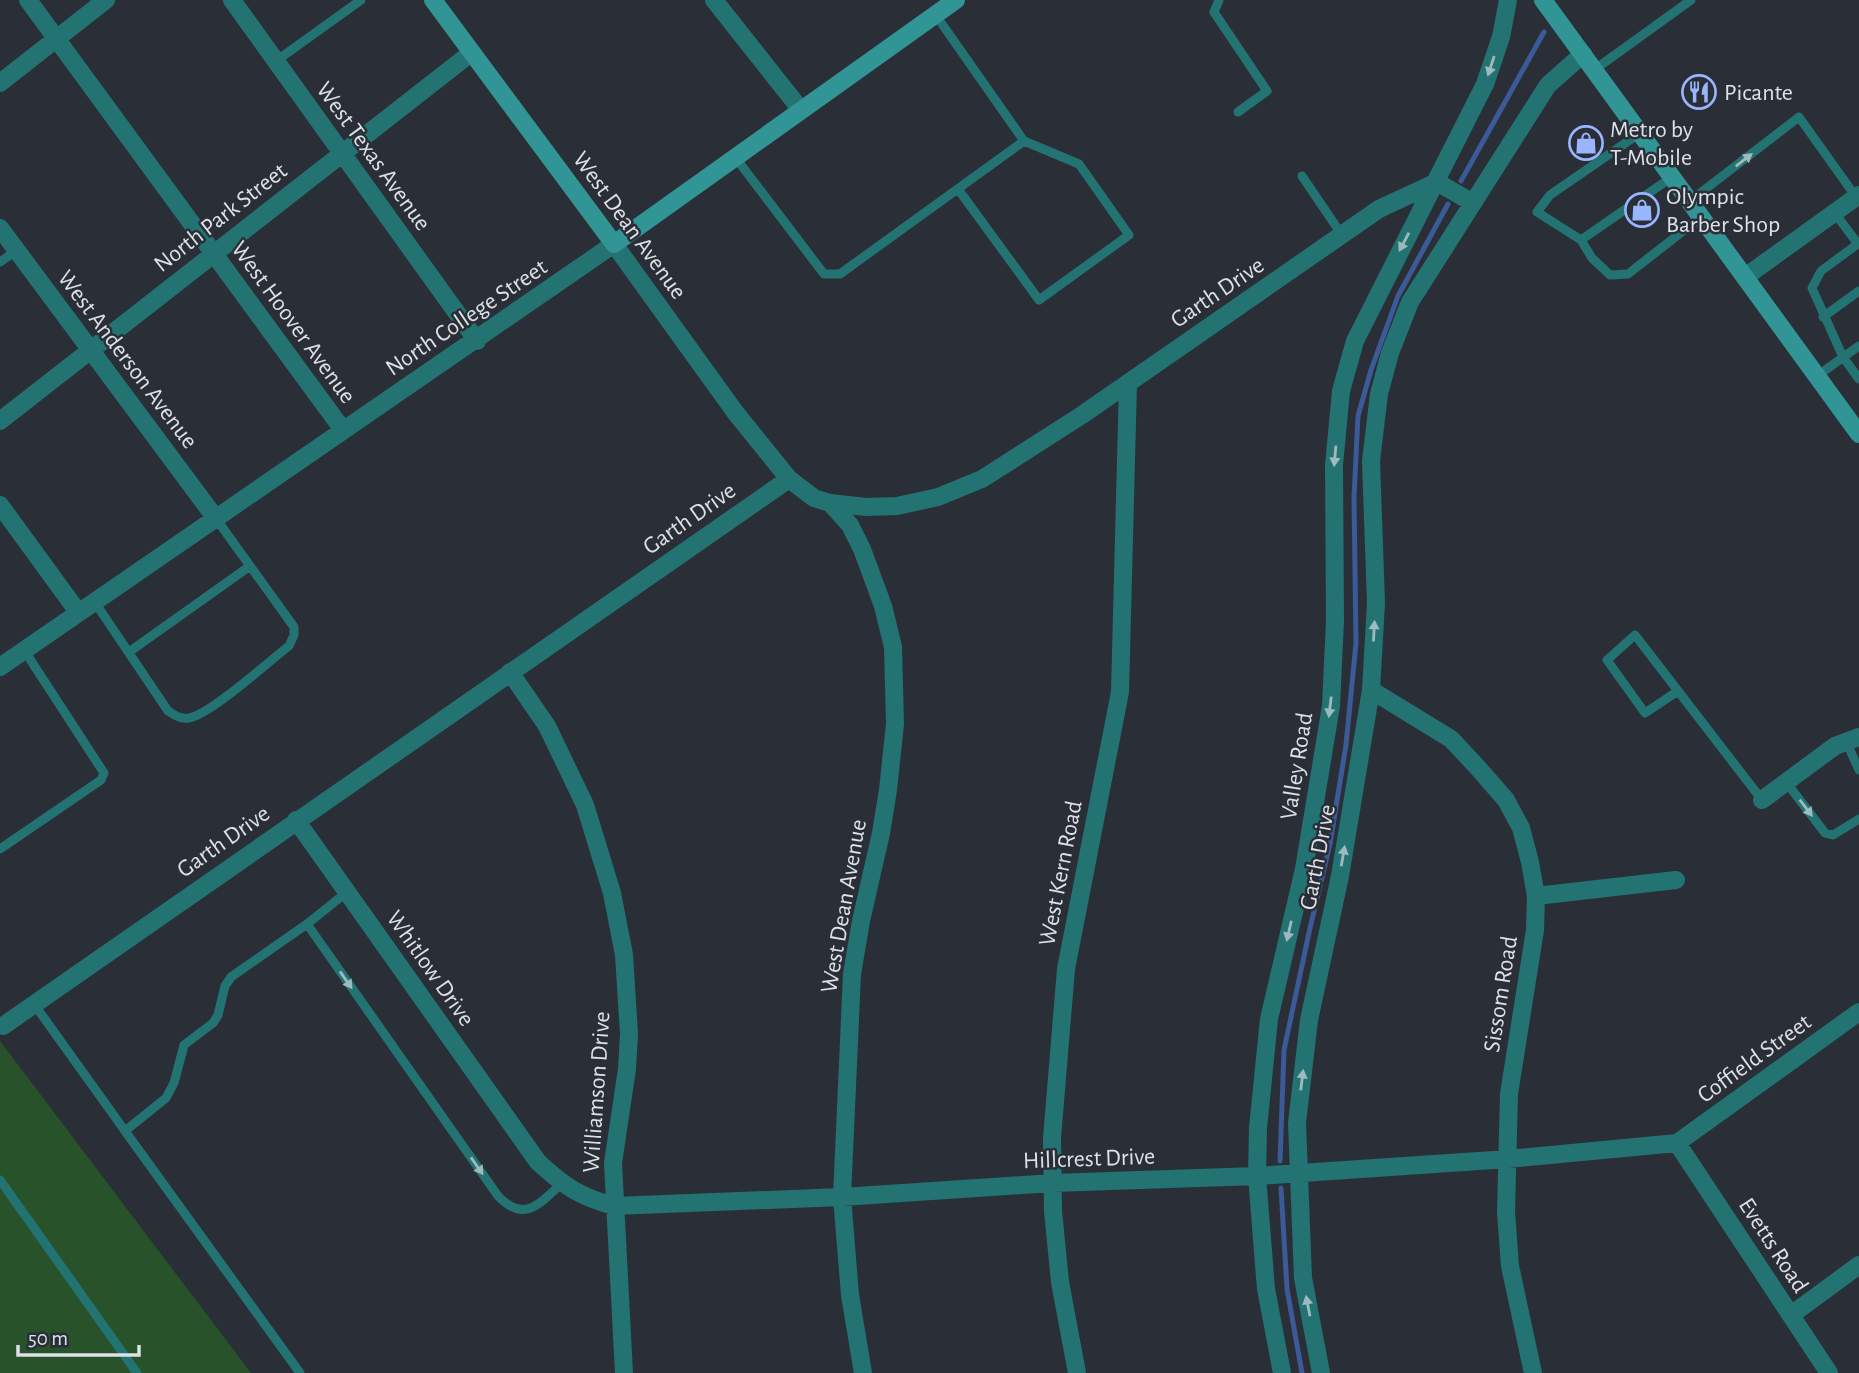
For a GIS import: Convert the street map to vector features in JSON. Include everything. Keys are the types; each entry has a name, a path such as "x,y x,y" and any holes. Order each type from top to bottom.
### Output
{"street":[{"name":"West Hoover Avenue","path":"27,0 343,430"},
{"path":"0,83 106,0"},
{"name":"West Texas Avenue","path":"232,0 477,341"},
{"name":"West Dean Avenue","path":"433,0 736,412 789,479"},
{"path":"715,0 801,110"},
{"name":"North College Street","path":"0,667 217,520 343,430 477,341 956,0"},
{"path":"1473,203 1437,182 1485,84 1501,37 1508,0"},
{"path":"1544,0 1859,434"},
{"name":"North Park Street","path":"0,421 471,53"},
{"name":"Garth Drive","path":"1321,1373 1303,1278 1297,1123 1309,1020 1340,876 1371,690 1376,603 1370,461 1379,394 1410,302 1548,85 1583,54"},
{"name":"Garth Drive","path":"1,1027 789,479 814,498 830,503 866,507 897,506 939,497 982,479 1082,415 1379,209 1437,182"},
{"name":"Valley Road","path":"1282,1373 1266,1289 1258,1176 1258,1128 1269,1019 1304,869 1331,706 1335,621 1334,465 1341,391 1355,341 1381,286 1437,182"},
{"path":"1745,277 1857,196"},
{"name":"West Anderson Avenue","path":"0,228 217,520"},
{"name":"West Kern Road","path":"1077,1373 1060,1282 1052,1183 1053,1124 1066,969 1120,692 1128,383"},
{"name":"West Dean Avenue","path":"830,503 850,526 883,606 893,647 895,724 881,833 852,974 842,1197 850,1295 863,1373"},
{"path":"0,505 78,612"},
{"name":"Williamson Drive","path":"510,671 547,726 585,805 612,892 624,955 629,1034 627,1069 614,1146 614,1206 624,1373"},
{"name":"Sissom Road","path":"1371,690 1451,739 1506,800 1521,828 1536,897 1535,930 1509,1094 1506,1212 1510,1266 1533,1373"},
{"path":"1762,800 1835,746 1852,739"},
{"name":"Whitlow Drive","path":"296,820 525,1143"},
{"path":"1536,897 1676,880"},
{"name":"Coffield Street","path":"1677,1143 1859,1012"},
{"name":"Hillcrest Drive","path":"525,1143 538,1162 562,1183 587,1199 614,1206 842,1197 1052,1183 1258,1176 1508,1159 1677,1143"},
{"name":"Evetts Road","path":"1677,1143 1829,1373"},
{"path":"1791,1315 1859,1265"}],"lane":[{"path":"276,61 360,0"},
{"path":"1219,0 1214,12 1266,91 1238,112"},
{"path":"1594,70 1690,0"},
{"path":"936,14 1024,141 1079,164 1129,235 1039,300 958,189"},
{"path":"1690,201 1799,117 1857,196"},
{"path":"1640,133 1550,195 1537,212 1581,240 1592,258 1610,275 1628,274 1701,216"},
{"path":"735,158 824,274 840,274 1024,141"},
{"path":"1302,176 1342,235"},
{"path":"1581,240 1672,177"},
{"path":"1834,212 1858,244 1821,271 1812,288 1843,357 1859,379"},
{"path":"0,262 17,250"},
{"path":"1823,317 1859,290"},
{"path":"1817,376 1859,346"},
{"path":"94,601 169,711 180,719 192,718 209,709 289,646 294,635 294,627 217,520"},
{"path":"129,652 250,566"},
{"path":"1678,691 1645,713 1607,660 1635,635 1762,800"},
{"path":"0,849 101,780 104,773 24,650"},
{"path":"1852,739 1859,769"},
{"path":"1786,782 1825,833 1833,835 1859,819"},
{"path":"125,1131 166,1098 174,1083 184,1045 213,1023 218,1015 225,986 231,977 307,924 347,892"},
{"path":"307,924 509,1208 523,1211 537,1206 562,1183"},
{"path":"34,1004 300,1373"},
{"path":"0,1180 137,1373"}],"green space":[{"path":"0,1041 251,1373 0,1373"}],"waterway":[{"path":"1461,181 1544,32"},
{"path":"1280,1161 1284,1050 1330,844 1346,745 1356,643 1354,497 1358,416 1371,370 1398,296 1448,204"},
{"path":"1281,1188 1287,1289 1302,1373"}],"place":[{"name":"Picante","path":"1699,92"},
{"name":"Metro by T-Mobile","path":"1586,143"},
{"name":"Olympic Barber Shop","path":"1642,210"}]}
